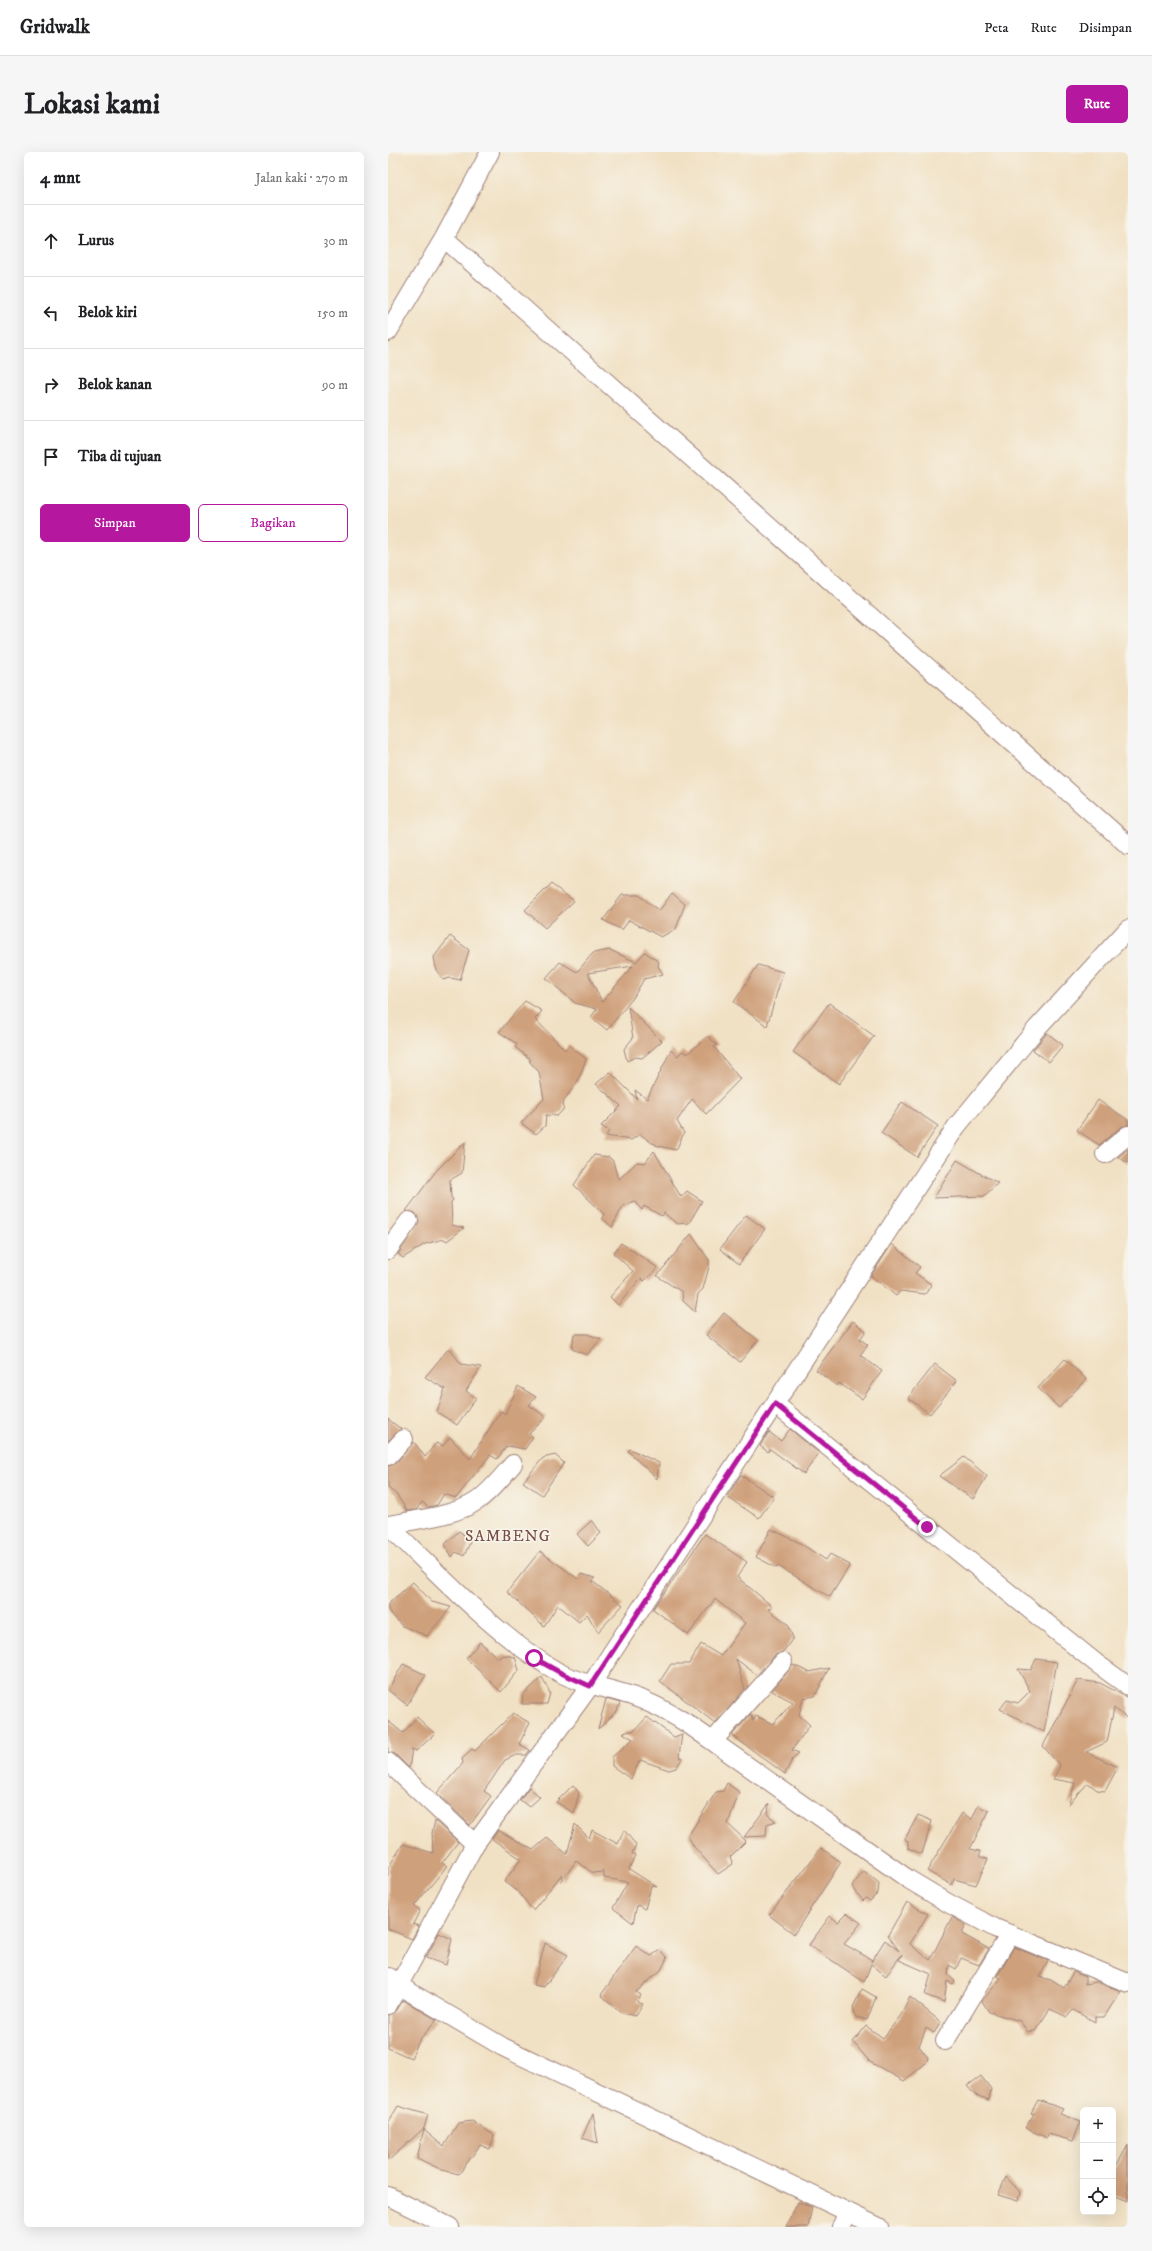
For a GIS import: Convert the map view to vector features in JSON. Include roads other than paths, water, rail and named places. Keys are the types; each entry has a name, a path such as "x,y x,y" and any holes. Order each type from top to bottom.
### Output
{"street":[{"path":"388,332 444,238 490,152"},
{"path":"444,238 1128,845"},
{"path":"388,2005 393,1981 475,1844 590,1686 956,1127 1037,1028 1128,929"},
{"path":"1105,1154 1128,1135"},
{"path":"388,1250 409,1221"},
{"path":"775,1404 1090,1658 1128,1686"},
{"path":"388,1456 404,1439"},
{"path":"388,1525 447,1513 476,1502 494,1486 513,1464"},
{"path":"388,1525 513,1641 541,1662 590,1686 627,1694 656,1704 713,1741 908,1879 948,1904 1010,1934 1128,1983"},
{"path":"713,1741 783,1662"},
{"path":"388,1762 475,1844"},
{"path":"945,2040 1010,1934"},
{"path":"393,1981 503,2047 845,2220 879,2227"},
{"path":"388,2196 450,2227"}],"district":[{"name":"SAMBENG","path":"508,1535"}]}
